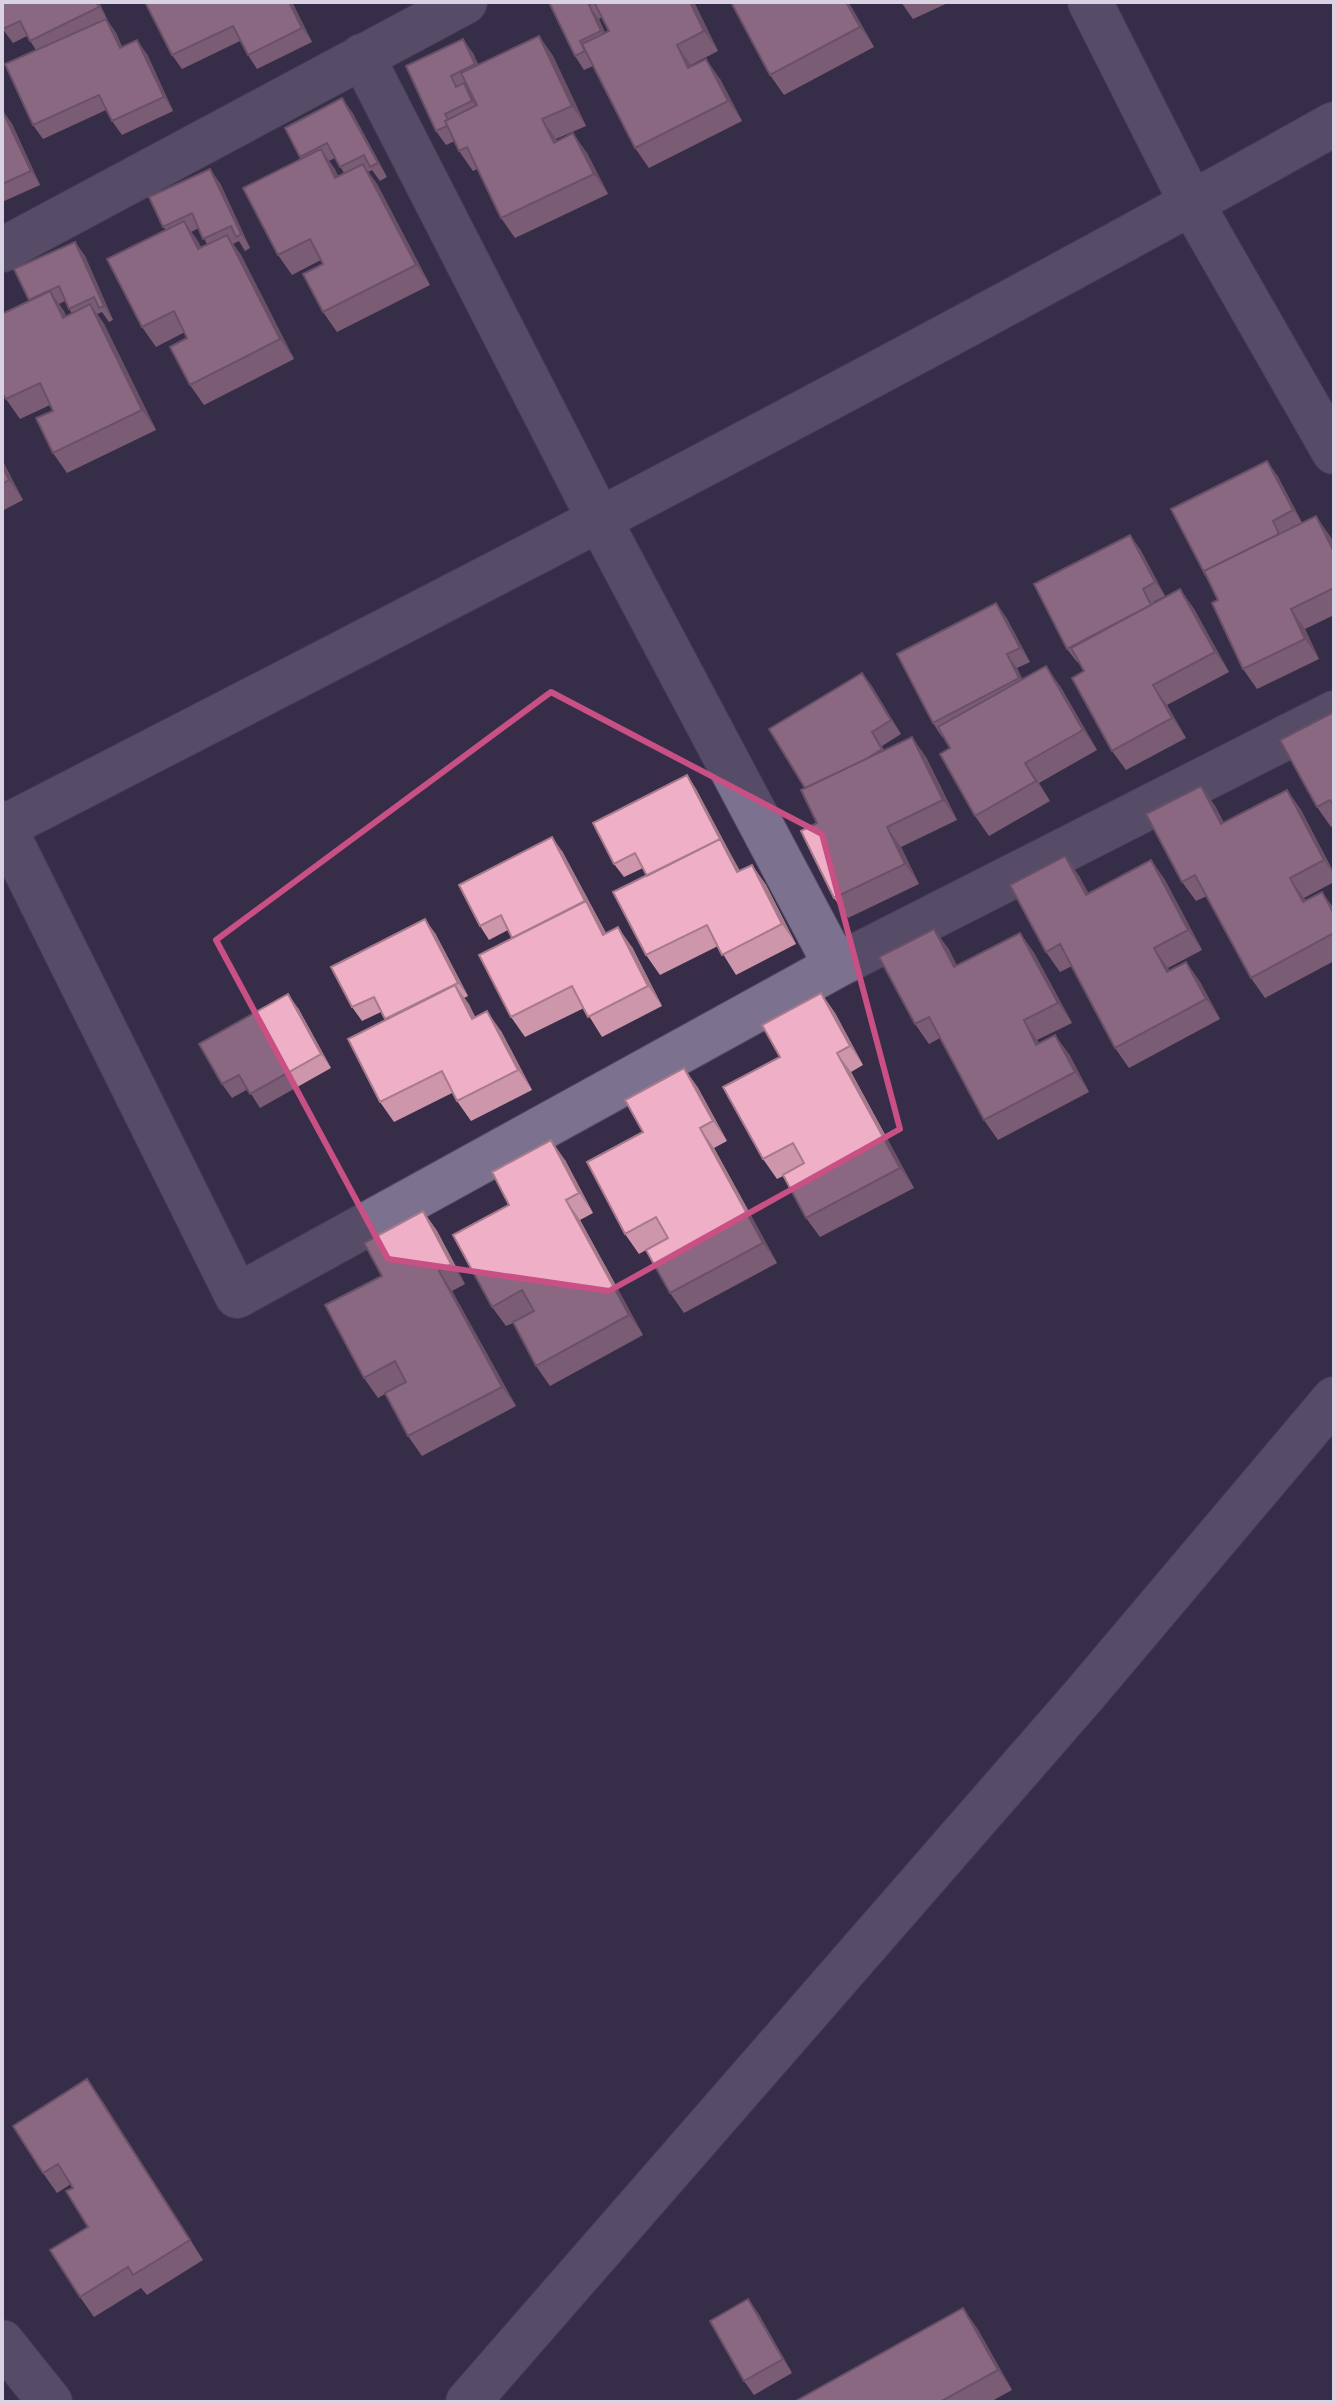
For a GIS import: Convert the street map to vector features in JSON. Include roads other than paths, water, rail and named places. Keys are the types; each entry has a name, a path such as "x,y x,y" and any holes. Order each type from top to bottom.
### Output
{"street":[{"path":"2,250 465,2"},
{"path":"1090,2 1192,204 1334,452"},
{"path":"362,56 600,521 836,966"},
{"path":"1334,124 1192,204 600,521 3,825 237,1296 836,966 1334,713"},
{"path":"468,2402 1085,1694 1334,1399"},
{"path":"2,2342 50,2402"}]}
